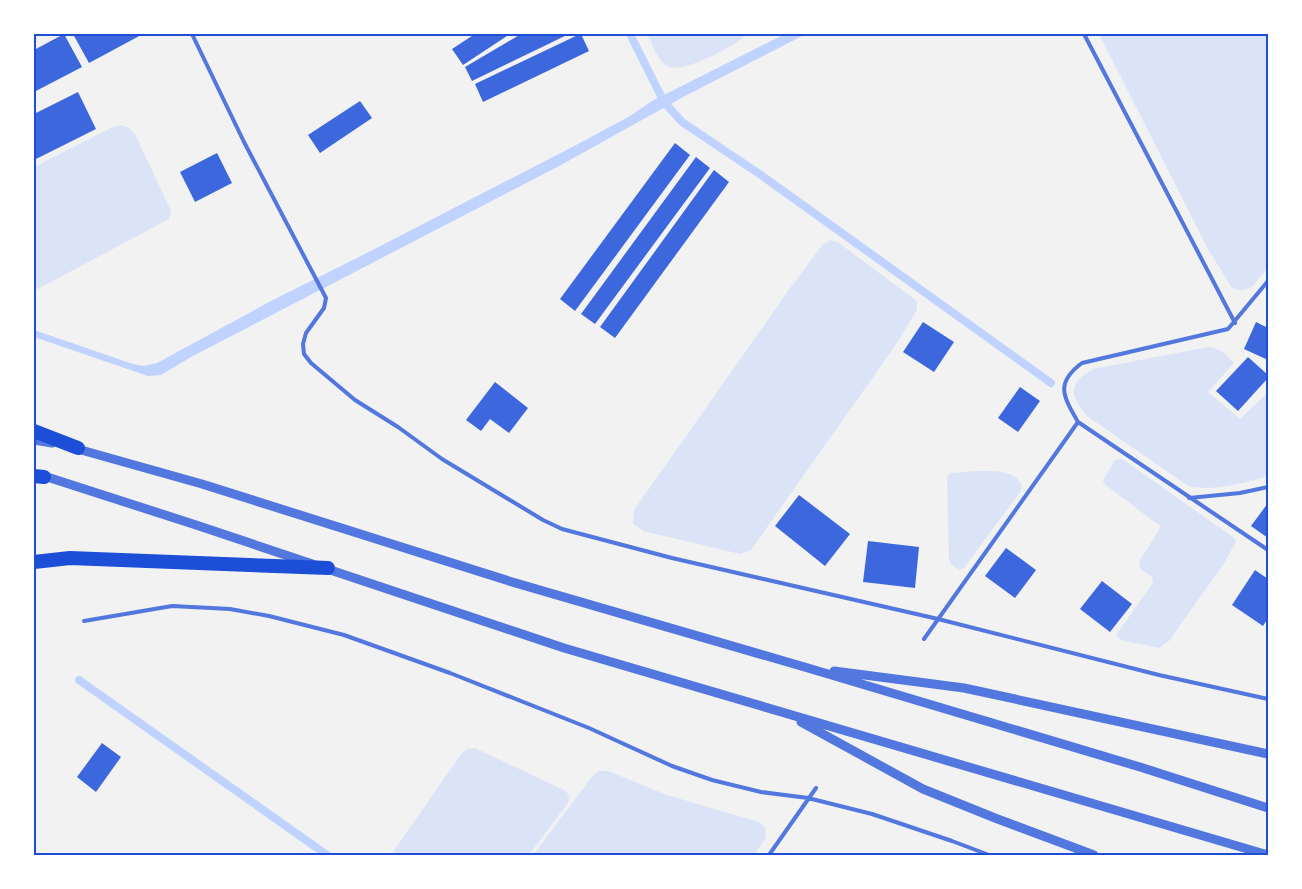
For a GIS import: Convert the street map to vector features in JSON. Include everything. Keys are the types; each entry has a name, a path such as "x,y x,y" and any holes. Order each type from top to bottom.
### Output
{"highway":[{"path":"34,431 78,448"},
{"path":"34,562 70,558 328,568"}],"street":[{"path":"34,440 78,448 202,484 509,581 1130,764 1268,808"},
{"path":"37,475 328,568 564,648 1268,855"},
{"path":"808,668 964,688 1268,754"},
{"path":"785,714 923,789 1094,855"}],"lane":[{"path":"192,34 244,142 326,298 324,308 306,333 303,344 304,354 311,363 356,400 442,459 543,520 562,529 672,558 938,619 1159,675 1268,700"},
{"path":"1084,34 1235,323"},
{"path":"1268,281 1235,323 1228,329 1082,363 1073,370 1065,381 1063,393 1078,422 1268,550"},
{"path":"924,639 1078,422"},
{"path":"1190,498 1240,493 1268,487"},
{"path":"84,621 150,608 172,606 230,610 269,616 344,635 442,670 589,728 645,754 696,774 753,791 808,798 887,819 989,855"},
{"path":"769,855 816,788"}],"shaded area":[{"path":"647,34 747,34 721,52 696,63 674,68 664,64"},
{"path":"1099,34 1268,34 1268,267 1253,286 1242,291 1232,288 1208,249"},
{"path":"121,125 129,128 135,134 171,211 169,219 34,291 34,167 113,127"},
{"path":"831,240 839,243 917,301 917,310 895,346 751,550 740,554 643,531 633,523 634,510 788,291 823,244"},
{"path":"1208,347 1222,352 1234,363 1208,392 1240,419 1268,392 1268,476 1239,484 1217,487 1197,488 1188,486 1087,416 1074,396 1075,384 1093,369"},
{"path":"1120,459 1230,535 1236,542 1223,565 1169,641 1159,648 1121,640 1116,635 1153,583 1152,577 1139,566 1140,560 1160,526 1103,483 1115,460"},
{"path":"997,471 1009,474 1019,480 1022,486 1020,492 964,568 959,570 952,565 949,559 947,477 950,473"},
{"path":"475,748 566,791 569,796 568,803 529,855 391,855 461,754 467,749"},
{"path":"598,771 608,771 667,795 759,822 765,828 766,837 754,855 533,855"}],"water":[{"path":"785,34 806,34 685,96 561,165 191,357 161,375 148,376 34,337 34,330 133,364 144,366 157,363 271,301 578,144 630,116 652,101"}],"building":[{"path":"64,34 82,67 34,92 34,50"},
{"path":"73,34 143,34 89,63"},
{"path":"475,34 510,34 463,65 452,49"},
{"path":"521,34 569,34 472,81 465,67"},
{"path":"580,34 589,51 483,102 475,84"},
{"path":"78,92 96,129 34,160 34,114"},
{"path":"360,101 372,118 320,153 308,135"},
{"path":"675,143 690,155 575,311 560,299"},
{"path":"217,153 232,183 195,202 180,172"},
{"path":"696,157 710,168 595,324 581,314"},
{"path":"714,170 729,182 615,338 600,327"},
{"path":"923,322 954,342 934,372 903,352"},
{"path":"1256,322 1268,328 1268,360 1244,349"},
{"path":"1248,357 1268,375 1268,378 1238,411 1216,391"},
{"path":"495,382 528,408 509,433 490,419 481,431 466,420"},
{"path":"1020,387 1040,401 1018,432 998,418"},
{"path":"799,495 850,534 825,566 775,526"},
{"path":"1268,503 1268,538 1251,526"},
{"path":"868,541 919,547 915,588 863,582"},
{"path":"1006,548 1036,570 1015,598 985,576"},
{"path":"1255,570 1268,579 1268,618 1263,626 1232,605"},
{"path":"1102,581 1132,604 1110,632 1080,609"},
{"path":"102,743 121,757 96,792 77,777"}],"waterway":[{"path":"630,34 664,102 682,122 761,175 1051,383"},
{"path":"79,680 327,855"}]}
